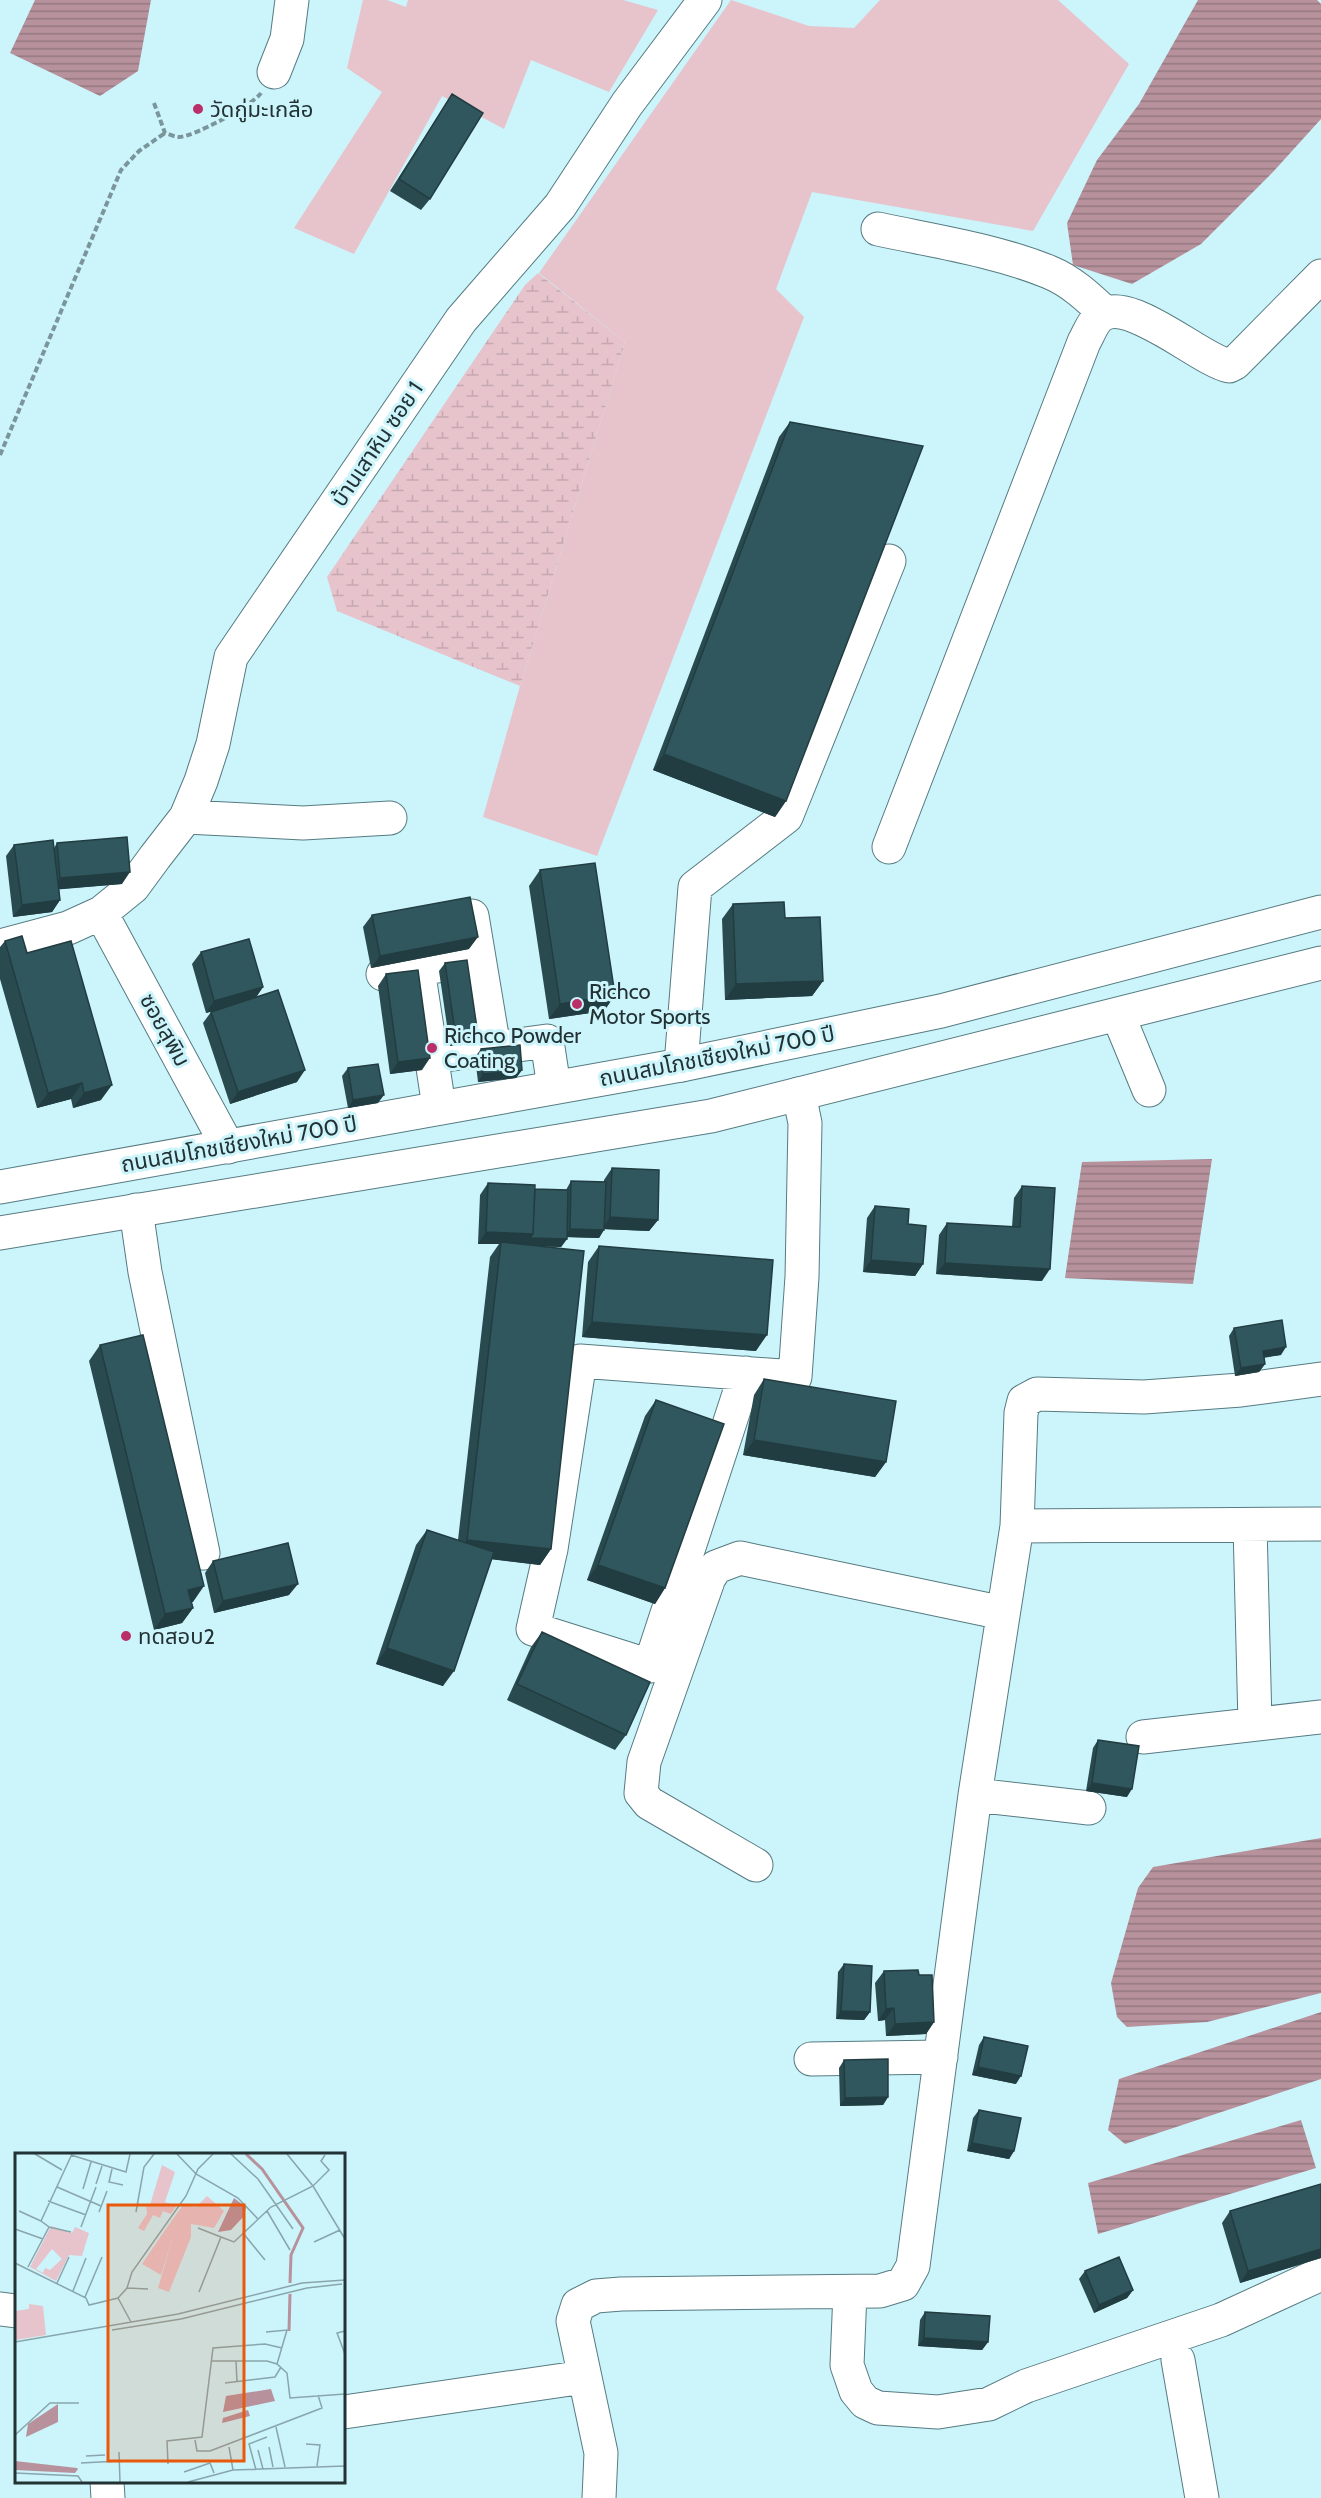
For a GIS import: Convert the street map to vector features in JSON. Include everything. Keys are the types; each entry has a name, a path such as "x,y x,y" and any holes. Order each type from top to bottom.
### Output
{"street":[{"path":"274,72 287,39 292,0"},
{"name":"บ้านเสาหิน ซอย 1","path":"0,946 68,928 101,913 133,887 186,817 213,744 231,657 462,320 560,207 627,104 705,0"},
{"path":"878,229 944,243 1050,273 1079,289 1105,313"},
{"path":"889,848 1084,342 1097,318 1105,313 1120,310 1136,315 1213,360 1229,366 1235,363 1321,278"},
{"path":"681,1065 695,887 786,817 889,561"},
{"path":"186,817 303,823 390,818"},
{"name":"ถนนสมโภชเชียงใหม่ 700 ปี","path":"0,1187 681,1065 941,1011 1321,912"},
{"name":"ซอยสุพิม","path":"101,913 228,1147"},
{"path":"472,915 494,1048"},
{"path":"383,974 479,960"},
{"path":"0,1233 711,1116 1321,963"},
{"path":"418,969 439,1107"},
{"path":"1118,1014 1149,1090"},
{"path":"431,1057 547,1041 554,1087"},
{"path":"746,1373 650,1666 533,1629 551,1549 580,1361 746,1373 795,1377 802,1277 805,1124 799,1094"},
{"path":"136,1210 145,1272 203,1553"},
{"path":"599,2498 601,2453 573,2321 578,2306 596,2296 880,2291 903,2284 913,2266 975,1795 1017,1526 1021,1413 1024,1401 1037,1394 1144,1397 1241,1390 1321,1379"},
{"path":"1017,1526 1321,1524"},
{"path":"1250,1525 1255,1724"},
{"path":"756,1865 650,1803 641,1793 644,1762 709,1578 716,1567 740,1558 1003,1614"},
{"path":"1143,1737 1321,1717"},
{"path":"975,1795 1089,1808"},
{"path":"811,2059 941,2057"},
{"path":"850,2292 847,2365 856,2391 865,2402 878,2408 939,2412 989,2404 1026,2386 1221,2320 1321,2274"},
{"path":"1178,2360 1202,2498"},
{"path":"345,2412 584,2377"},
{"path":"107,2483 108,2498"}],"path":[{"path":"165,133 179,137 217,123 259,97 274,72"},
{"path":"154,103 165,133"},
{"path":"0,455 120,170 139,151 165,133"}],"green space":[{"path":"363,0 387,0 406,7 408,0 623,0 658,10 609,92 531,60 504,129 442,96 354,254 294,228 382,92 347,68"},
{"path":"731,0 809,26 854,28 880,0 1058,0 1129,64 1033,231 812,192 776,289 804,317 597,856 483,817 520,686 625,342 539,273"},
{"path":"538,273 625,342 520,686 337,611 327,577 525,285"}],"shaded area":[{"path":"35,0 151,0 138,71 100,96 10,53"},
{"path":"1198,0 1317,0 1321,4 1321,119 1273,172 1201,244 1132,284 1073,265 1067,223 1097,160 1139,104"},
{"path":"1212,1159 1193,1284 1065,1278 1082,1162"},
{"path":"1321,1838 1321,1993 1207,2022 1127,2027 1117,2017 1111,1983 1138,1888 1153,1867"},
{"path":"1321,2012 1321,2079 1125,2144 1108,2130 1119,2079"},
{"path":"1301,2120 1316,2168 1098,2234 1088,2183"}],"building":[{"path":"452,94 483,113 430,199 399,179"},
{"path":"790,422 923,446 786,801 664,754"},
{"path":"127,837 130,872 60,878 57,843"},
{"path":"53,840 60,900 22,905 14,845"},
{"path":"595,863 615,995 560,1004 540,870"},
{"path":"470,897 478,937 380,956 372,915"},
{"path":"784,902 785,918 820,917 823,981 736,984 733,904"},
{"path":"22,936 27,953 71,941 112,1085 84,1093 82,1083 48,1093 5,941"},
{"path":"249,939 263,987 214,1001 201,952"},
{"path":"467,960 478,1035 456,1038 445,963"},
{"path":"418,970 430,1058 398,1062 386,974"},
{"path":"278,990 305,1070 238,1092 211,1012"},
{"path":"520,1045 522,1070 483,1074 481,1049"},
{"path":"378,1064 384,1095 353,1100 348,1068"},
{"path":"612,1168 659,1170 658,1220 610,1217"},
{"path":"571,1181 606,1182 604,1230 570,1229"},
{"path":"488,1183 535,1185 533,1234 486,1232"},
{"path":"1022,1186 1055,1188 1050,1269 945,1263 947,1223 1020,1227"},
{"path":"535,1189 568,1190 567,1239 530,1238 533,1234"},
{"path":"875,1206 909,1209 908,1224 926,1226 923,1264 871,1260"},
{"path":"501,1242 584,1251 551,1549 467,1540"},
{"path":"599,1246 773,1260 767,1335 592,1322"},
{"path":"1282,1320 1286,1347 1263,1351 1265,1364 1241,1368 1234,1328"},
{"path":"143,1335 204,1586 188,1590 193,1608 165,1614 100,1345"},
{"path":"764,1379 896,1401 886,1462 754,1440"},
{"path":"656,1400 724,1424 665,1588 598,1565"},
{"path":"427,1530 494,1552 454,1671 387,1648"},
{"path":"288,1543 298,1584 223,1601 213,1561"},
{"path":"542,1632 650,1682 626,1735 517,1684"},
{"path":"1098,1740 1139,1746 1132,1789 1092,1783"},
{"path":"844,1964 872,1966 870,2012 841,2011"},
{"path":"918,1970 919,1975 932,1975 934,2022 895,2024 894,2008 886,2009 884,1971"},
{"path":"984,2037 1028,2046 1021,2076 978,2067"},
{"path":"888,2059 888,2097 845,2098 844,2060"},
{"path":"979,2110 1021,2118 1014,2151 972,2143"},
{"path":"1321,2184 1321,2249 1248,2271 1230,2211"},
{"path":"1119,2257 1133,2290 1099,2305 1085,2271"},
{"path":"925,2312 990,2316 988,2342 924,2338"}],"place":[{"name":"วัดกู่มะเกลือ","path":"198,109"},
{"name":"Richco Motor Sports","path":"577,1004"},
{"name":"Richco Powder Coating","path":"432,1048"},
{"name":"ทดสอบ2","path":"126,1636"}]}
